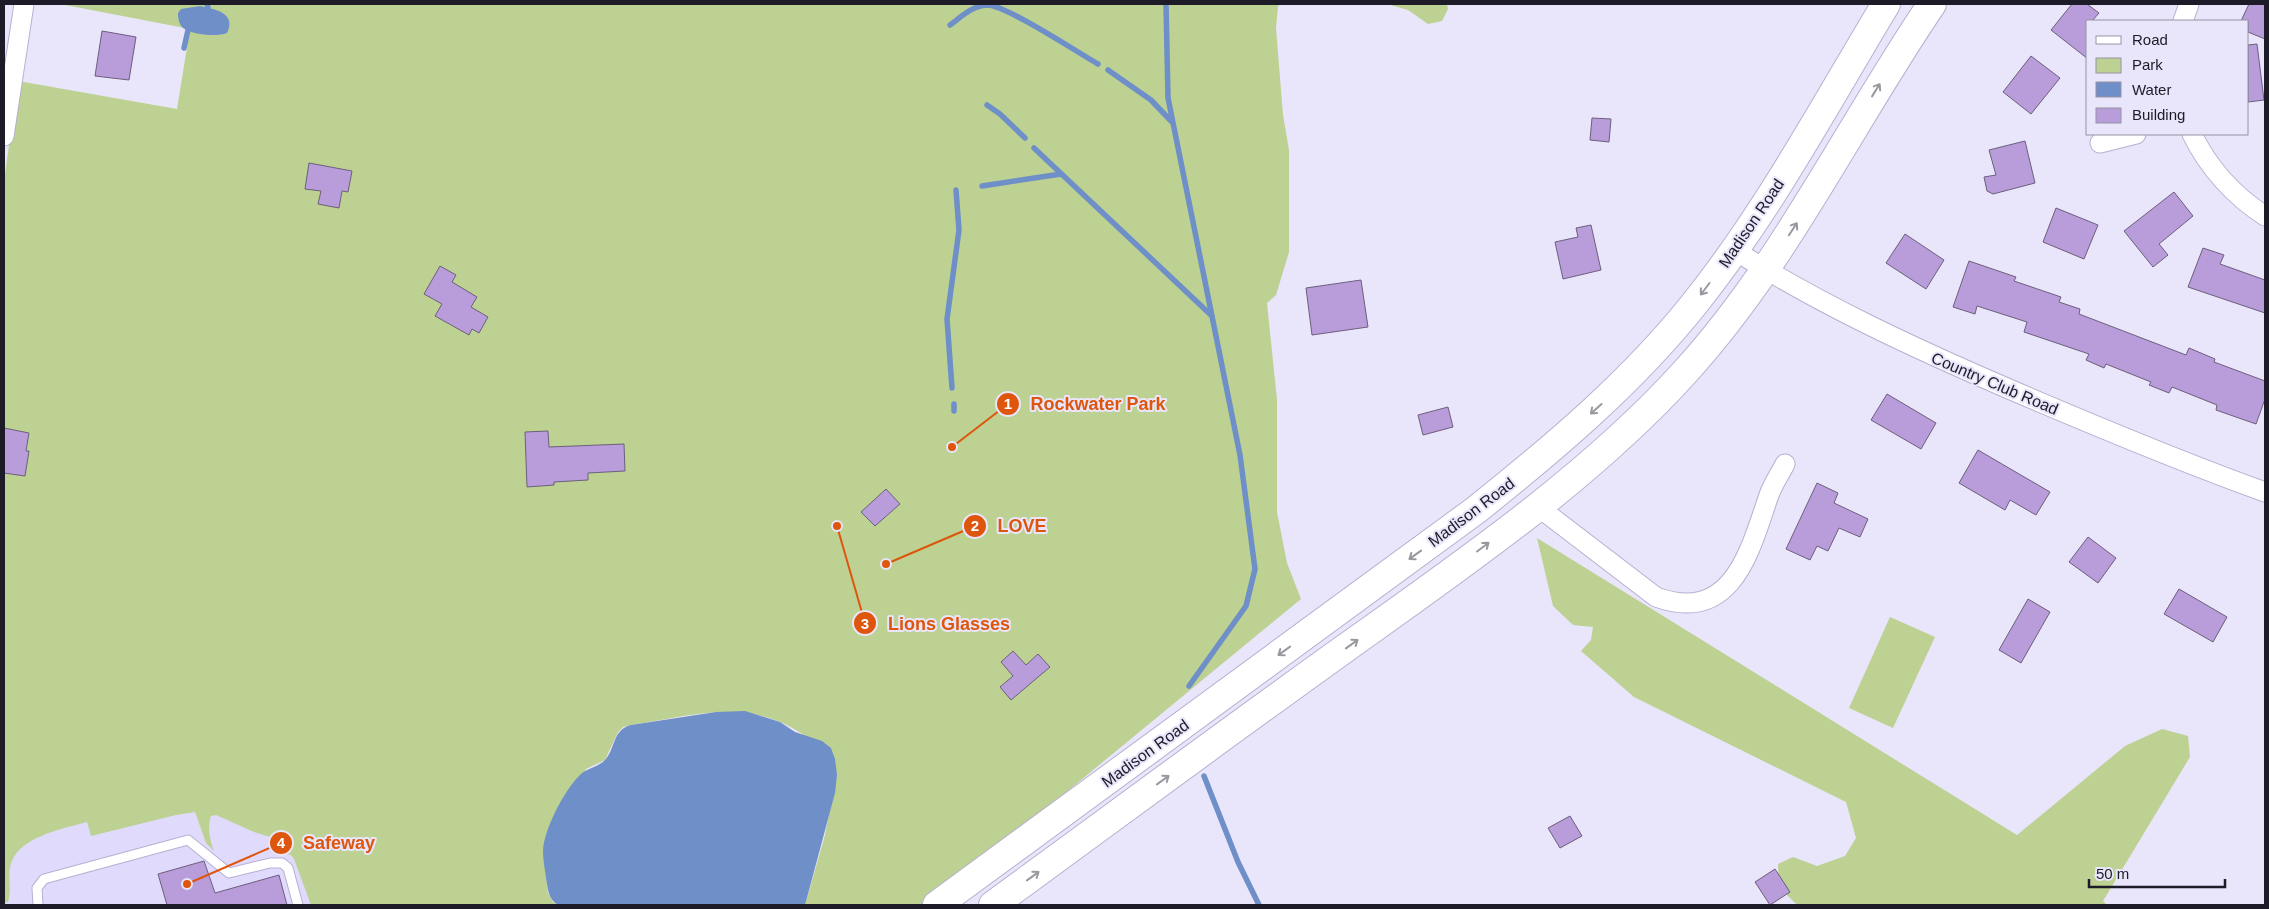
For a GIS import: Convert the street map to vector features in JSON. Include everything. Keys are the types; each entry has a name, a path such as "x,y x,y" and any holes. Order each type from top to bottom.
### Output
{"main road":[{"name":"Madison Road","path":"937,905 1476,510 1540,459 1601,404 1650,355 1694,303 1734,250 1784,175 1886,4"},
{"name":"Madison Road","path":"994,905 1211,745 1431,587 1537,506 1629,429 1685,373 1728,322 1766,270 1797,223 1874,94 1932,4"}],"street":[{"path":"4,136 16,40 24,4"},
{"path":"2183,20 2189,4"},
{"path":"2100,143 2132,135"},
{"path":"2193,135 2210,162 2235,193 2265,216"},
{"name":"Country Club Road","path":"1734,250 1766,270 1921,351 2097,427 2265,492"},
{"path":"1537,506 1656,597 1671,602 1687,604 1706,600 1720,592 1732,580 1747,558 1758,534 1770,493 1785,464"}],"lane":[{"path":"38,905 36,888 44,879 188,840 229,873 270,863 282,863 288,868 298,905"}],"shaded area":[{"path":"4,798 368,814 391,905 4,905"}],"green space":[{"path":"60,4 1281,4 1278,6 1276,28 1283,115 1289,150 1289,252 1276,295 1267,303 1277,400 1277,512 1287,563 1301,599 997,849 922,905 805,905 825,835 837,775 802,734 781,723 761,716 719,712 676,717 623,727 618,732 605,760 586,769 543,850 548,893 553,902 558,905 311,905 294,859 291,855 279,853 285,846 283,841 254,832 216,815 211,816 209,825 214,851 206,843 195,812 91,836 87,822 53,831 30,841 14,857 10,867 9,898 8,902 4,903 4,181 18,81 177,109 190,29"},
{"path":"1387,4 1447,4 1448,9 1442,21 1428,24 1408,10"},
{"path":"1537,538 2017,835 2125,746 2162,729 2188,736 2190,757 2103,901 2107,905 1797,905 1779,887 1778,864 1793,857 1817,866 1845,856 1856,838 1846,802 1634,697 1581,651 1591,640 1593,627 1573,625 1553,606"},
{"path":"1890,617 1935,637 1893,728 1849,708"}],"water":[{"path":"200,6 217,10 226,16 229,20 227,33 205,35 183,28 178,17 181,9"},
{"path":"745,711 780,722 795,732 822,741 831,748 835,759 837,775 835,793 805,905 558,905 555,903 550,897 548,890 543,855 544,843 550,823 573,783 582,773 605,760 620,731 631,725 716,712"}],"building":[{"path":"2072,4 2087,4 2099,13 2093,20 2086,20 2086,57 2051,30"},
{"path":"2249,4 2265,4 2265,39 2249,32 2249,20 2241,20"},
{"path":"102,31 136,37 129,80 95,76"},
{"path":"2257,44 2264,100 2249,102 2249,45"},
{"path":"2031,56 2060,78 2031,114 2003,92"},
{"path":"1592,118 1611,119 1609,142 1590,140"},
{"path":"2025,141 2035,183 1993,194 1987,191 1984,177 1996,175 1989,150"},
{"path":"309,163 352,171 348,192 342,191 339,208 318,204 321,191 305,189"},
{"path":"2174,192 2193,216 2159,244 2168,255 2153,267 2124,231"},
{"path":"2056,208 2098,225 2084,259 2043,242"},
{"path":"1591,225 1601,270 1563,279 1555,242 1578,237 1576,228"},
{"path":"1905,234 1944,260 1926,289 1886,263"},
{"path":"2203,248 2224,255 2220,264 2265,280 2265,313 2188,287"},
{"path":"1969,261 2016,277 2014,281 2061,297 2059,302 2080,309 2079,314 2186,355 2189,348 2215,359 2214,362 2265,381 2265,399 2256,424 2216,410 2217,405 2172,387 2169,393 2149,385 2151,382 2106,364 2104,368 2086,360 2089,354 2024,332 2027,322 1977,306 1975,314 1953,307"},
{"path":"440,266 456,275 452,282 477,297 471,307 488,317 479,333 472,329 469,335 435,316 442,304 424,294"},
{"path":"1361,280 1368,327 1312,335 1306,288"},
{"path":"1887,394 1936,423 1921,449 1871,420"},
{"path":"1448,407 1453,427 1423,435 1418,415"},
{"path":"4,428 29,433 26,451 29,451 25,476 4,473"},
{"path":"548,431 549,447 624,444 625,471 588,473 588,480 554,482 554,485 527,487 525,432"},
{"path":"1978,450 2050,492 2036,515 2010,500 2005,510 1959,483"},
{"path":"1817,483 1838,493 1834,503 1868,519 1860,537 1839,528 1828,551 1817,546 1810,560 1786,549"},
{"path":"886,489 900,504 875,526 861,512"},
{"path":"2088,537 2116,558 2098,583 2069,562"},
{"path":"2179,589 2227,617 2213,642 2164,614"},
{"path":"2028,599 2050,612 2021,663 1999,650"},
{"path":"1013,651 1026,665 1038,654 1050,667 1011,700 1000,687 1013,676 1001,662"},
{"path":"1570,816 1582,836 1560,848 1548,828"},
{"path":"204,861 215,893 279,875 287,905 167,905 158,874"},
{"path":"1775,869 1790,892 1770,905 1755,882"}],"waterway":[{"path":"207,4 208,8"},
{"path":"1166,4 1168,98 1240,455 1255,569 1246,606 1189,686"},
{"path":"950,25 977,7 988,5 997,7 1026,21 1098,64"},
{"path":"184,48 188,30"},
{"path":"1108,70 1151,100 1172,122"},
{"path":"987,105 1000,114 1025,138"},
{"path":"1034,148 1212,316"},
{"path":"982,186 1061,174"},
{"path":"952,388 947,319 959,230 956,190"},
{"path":"954,404 954,411"},
{"path":"1204,776 1238,862 1259,905"}],"place":[{"name":"Rockwater Park","path":"952,447"},
{"name":"Lions Glasses","path":"837,526"},
{"name":"LOVE","path":"886,564"},
{"name":"Safeway","path":"187,884"}]}
